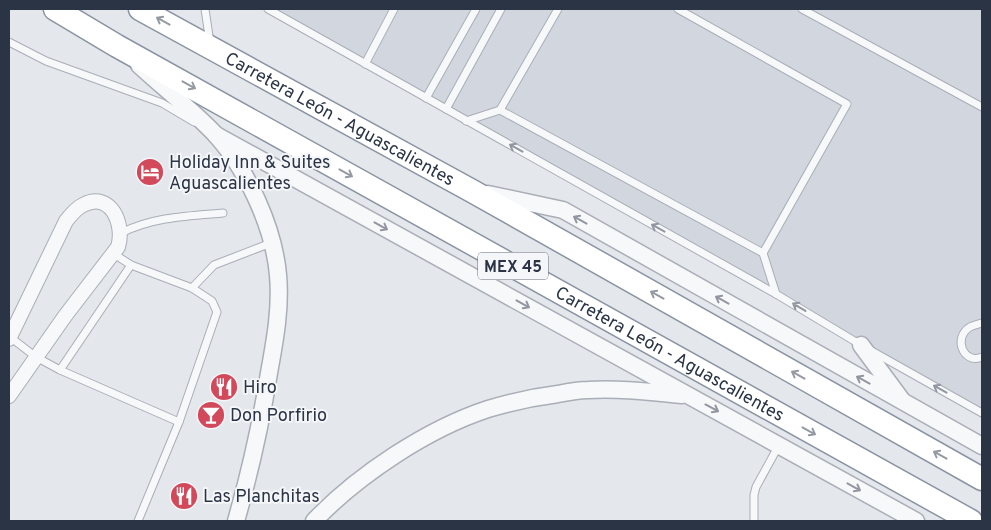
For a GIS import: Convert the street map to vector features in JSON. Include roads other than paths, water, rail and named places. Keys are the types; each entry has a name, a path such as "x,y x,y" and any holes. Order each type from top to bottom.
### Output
{"highway":[{"name":"Carretera León - Aguascalientes","path":"55,9 117,46 971,521"},
{"name":"Carretera León - Aguascalientes","path":"140,9 472,191 982,479"}],"street":[{"path":"117,46 216,135 240,168 257,198 272,243 278,274 278,319 263,408 247,482 236,521"},
{"path":"216,135 916,521"},
{"path":"472,191 563,210 982,446"},
{"path":"9,338 61,229 71,214 77,208 89,202 103,204 115,213 121,234 114,254 65,316 9,396"},
{"path":"861,345 904,403"},
{"path":"314,521 371,472 405,449 433,434 487,410 520,400 588,390 642,391 689,396"}],"lane":[{"path":"205,9 210,48"},
{"path":"268,9 776,294 861,345 982,413"},
{"path":"365,64 394,9"},
{"path":"426,98 476,9"},
{"path":"446,109 501,9"},
{"path":"466,121 500,110 558,9"},
{"path":"678,9 847,104 763,253"},
{"path":"802,9 982,107"},
{"path":"9,42 46,61 162,103 216,135"},
{"path":"500,110 763,253 776,294"},
{"path":"121,234 135,226 154,220 176,216 223,213"},
{"path":"192,288 214,266 272,243"},
{"path":"114,254 131,265 192,288 212,301 217,312 179,422 138,521"},
{"path":"60,370 131,265"},
{"path":"982,323 969,327 961,338 961,347 967,355 978,358 982,357"},
{"path":"9,338 36,357 60,370 179,422"},
{"path":"754,521 754,495 756,487 779,444"}],"place":[{"name":"Holiday Inn & Suites Aguascalientes","path":"150,172"},
{"name":"Hiro","path":"224,387"},
{"name":"Don Porfirio","path":"211,415"},
{"name":"Las Planchitas","path":"184,496"}]}
